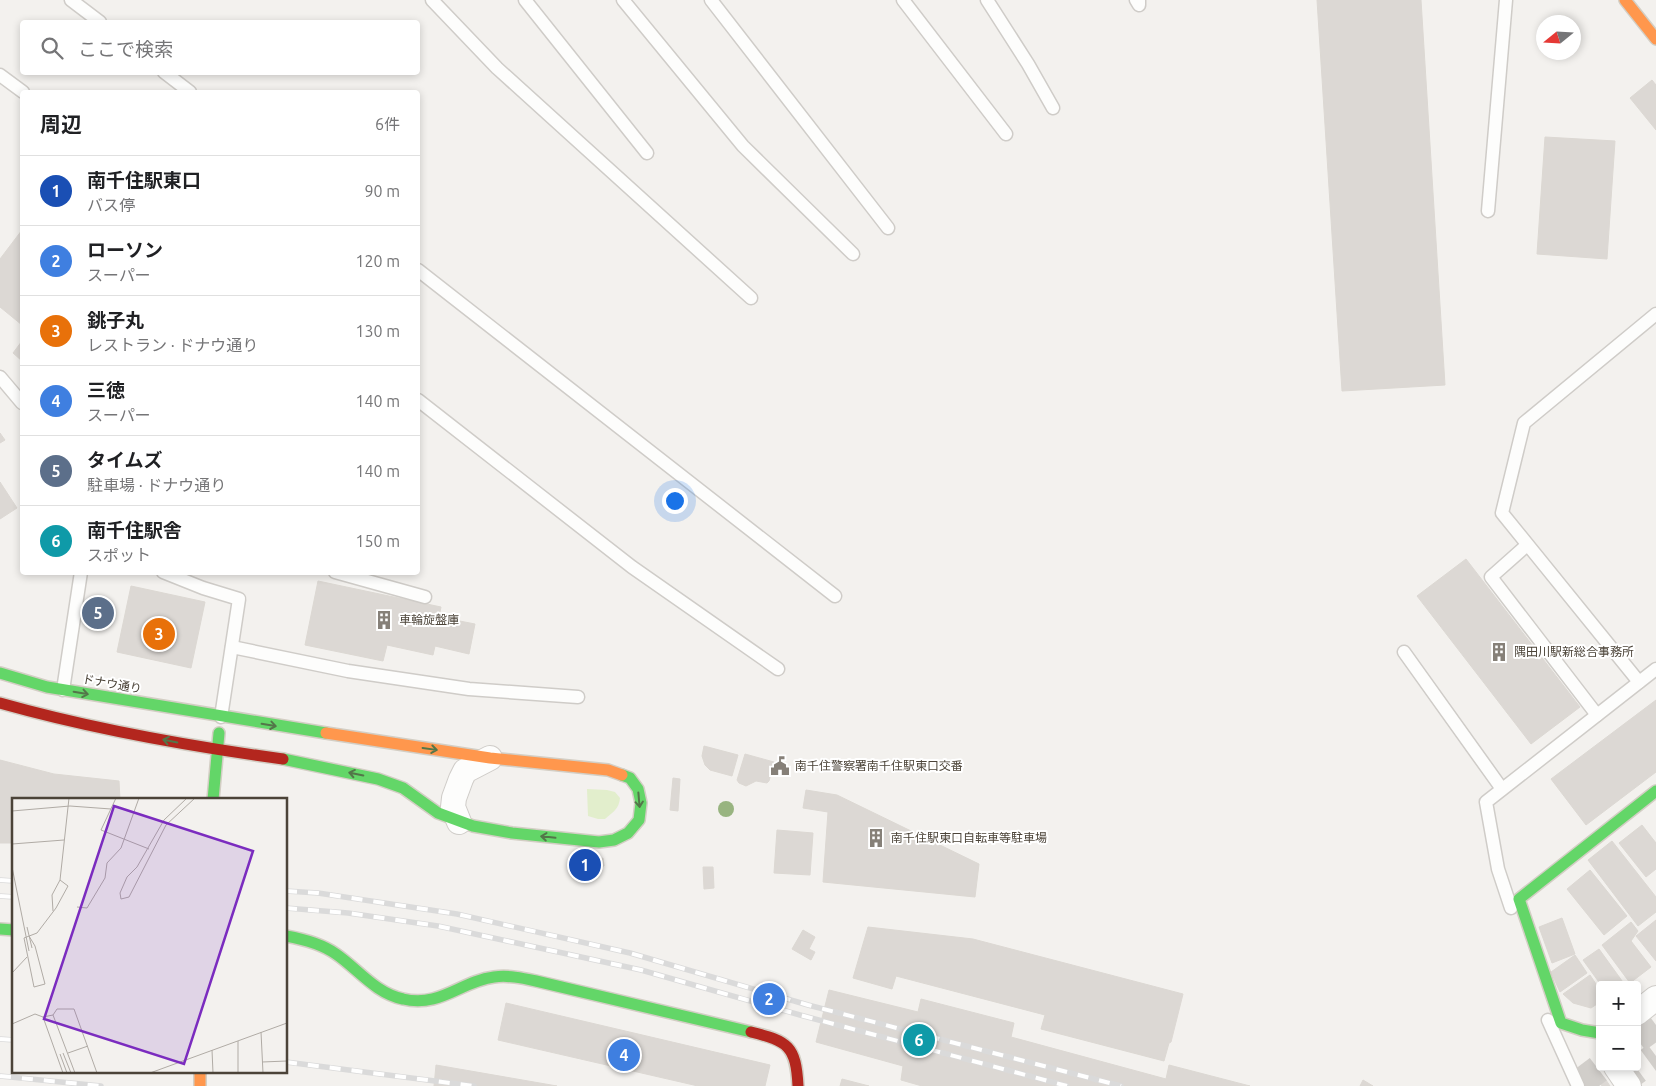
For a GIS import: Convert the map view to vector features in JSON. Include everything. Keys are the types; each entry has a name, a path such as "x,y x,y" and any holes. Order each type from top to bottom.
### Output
{"street":[{"path":"1625,0 1656,39"},
{"name":"ドナウ通り","path":"0,673 47,687 221,717 490,758 608,770 630,778 638,789 641,803 639,820 628,833 614,840 599,842 512,833 458,822 438,813 403,788 378,779 286,760 218,750"},
{"path":"0,703 100,727 218,750"},
{"path":"214,798 221,717"},
{"path":"458,822 453,808 454,798 461,779 465,771 490,758"},
{"path":"1596,1032 1582,1030 1561,1022 1518,899 1656,791"},
{"path":"288,936 299,938 335,954 381,992 407,1000 433,1000 452,994 482,979 503,976 526,979 648,1006 771,1037 781,1041 795,1056 798,1086"},
{"path":"1641,1010 1656,998"},
{"path":"1619,1071 1629,1086"}],"lane":[{"path":"72,0 97,20"},
{"path":"432,0 497,68 751,298"},
{"path":"525,0 647,154"},
{"path":"623,0 743,146 853,254"},
{"path":"711,0 888,228"},
{"path":"903,0 1006,134"},
{"path":"987,0 1028,64 1053,108"},
{"path":"1488,211 1506,0"},
{"path":"0,75 20,90"},
{"path":"168,75 187,90"},
{"path":"420,272 835,596"},
{"path":"1639,682 1502,513 1524,423 1656,314"},
{"path":"0,377 20,401"},
{"path":"420,402 632,567 778,669"},
{"path":"1528,545 1491,577 1597,716"},
{"path":"63,690 81,575"},
{"path":"170,575 203,588 239,599 221,717"},
{"path":"346,575 425,597"},
{"path":"232,647 376,676 469,689 578,697"},
{"path":"1404,652 1502,789"},
{"path":"1578,1086 1548,1020 1498,869 1486,802 1656,669"}],"green space":[{"path":"587,789 615,792 620,798 617,808 605,819 588,816"}],"building":[{"path":"1317,0 1421,0 1445,385 1342,391"},
{"path":"1652,80 1656,85 1656,130 1630,98"},
{"path":"1545,137 1615,141 1607,259 1537,254"},
{"path":"20,233 20,323 0,307 0,259"},
{"path":"20,344 20,359 13,353"},
{"path":"0,433 5,440 0,443"},
{"path":"0,482 17,508 0,519"},
{"name":"隅田川駅新総合事務所","path":"1466,559 1580,707 1531,744 1417,596"},
{"name":"車輪旋盤庫","path":"318,581 441,607 439,617 475,624 469,654 435,646 433,655 387,645 383,661 305,645"},
{"path":"131,586 205,602 191,668 117,652"},
{"path":"1656,700 1656,772 1586,825 1551,779"},
{"path":"704,746 738,755 732,776 710,770 705,765 702,756"},
{"path":"745,754 774,762 767,783 756,781 746,786 739,783 737,780"},
{"path":"0,760 54,774 119,781 120,798 12,798 12,843 0,843"},
{"path":"673,778 680,779 678,811 670,810"},
{"name":"南千住駅東口自転車等駐車場","path":"806,790 837,795 979,864 975,897 823,882 828,812 803,808"},
{"path":"1642,825 1656,843 1656,869 1646,877 1619,843"},
{"path":"777,830 813,833 810,875 774,873"},
{"path":"1612,841 1656,897 1656,912 1638,926 1588,860"},
{"path":"603,858 604,866 574,871 572,863"},
{"path":"703,867 713,867 714,888 704,889"},
{"path":"1590,870 1627,916 1604,935 1567,889"},
{"path":"1562,918 1575,954 1552,963 1539,927"},
{"path":"1656,920 1656,961 1636,936"},
{"path":"1631,922 1638,931 1631,941 1651,967 1633,981 1629,981 1602,945"},
{"path":"868,927 973,939 1183,994 1171,1042 1169,1043 1164,1061 1041,1029 1045,1015 896,976 892,989 853,978"},
{"path":"803,930 815,937 809,949 815,952 811,960 792,949"},
{"path":"1599,949 1622,981 1598,981 1583,960"},
{"path":"1575,955 1587,973 1560,992 1551,972"},
{"path":"1590,975 1596,984 1596,1005 1591,1008 1573,1003 1563,994"},
{"path":"829,990 918,1012 921,999 1014,1023 1011,1037 1166,1079 1169,1065 1250,1086 922,1086 901,1080 903,1066 816,1042"},
{"path":"506,1003 770,1065 765,1086 698,1086 498,1040"},
{"path":"436,1065 557,1086 434,1086"},
{"path":"842,1079 869,1086 840,1086"},
{"path":"1363,1080 1373,1086 1360,1086"},
{"path":"1606,1080 1610,1086 1602,1086 1600,1083"}],"tunnel":[{"path":"1641,1036 1656,1025"},
{"path":"1615,1086 1656,1056"},
{"path":"1576,1086 1596,1071"}],"railway":[{"path":"0,880 12,881"},
{"path":"288,891 318,893 457,914 630,953 808,1005 1121,1086"},
{"path":"0,896 12,897"},
{"path":"288,908 348,913 438,926 641,970 800,1015 1067,1086"},
{"path":"0,1039 12,1040"},
{"path":"288,1062 474,1086"},
{"path":"0,1076 101,1086"}],"traffic: fast":[{"path":"0,673 47,687 326,733"},
{"path":"213,798 219,733"},
{"path":"283,759 378,779 403,788 438,813 473,826 512,833 599,842 614,840 628,833 639,820 641,803 638,789 630,778 622,775"},
{"path":"1596,1032 1561,1023 1519,899 1656,791"},
{"path":"0,929 12,930"},
{"path":"288,936 312,942 331,950 375,986 384,992 403,999 428,1000 482,979 499,976 510,977 536,981 751,1032"}],"traffic: slow":[{"path":"1625,0 1656,39"},
{"path":"326,733 490,758 608,770 622,775"},
{"path":"200,1074 200,1086"}],"traffic: jam":[{"path":"0,703 140,736 283,759"},
{"path":"751,1032 782,1042 788,1047 795,1062 798,1086"}],"place":[{"name":"タイムズ","path":"98,613"},
{"name":"車輪旋盤庫","path":"384,620"},
{"name":"銚子丸","path":"159,634"},
{"name":"隅田川駅新総合事務所","path":"1499,652"},
{"name":"南千住警察署南千住駅東口交番","path":"780,766"},
{"name":"南千住駅東口自転車等駐車場","path":"876,838"},
{"name":"南千住駅東口","path":"585,865"},
{"name":"ローソン","path":"769,999"},
{"name":"南千住駅舎","path":"919,1040"},
{"name":"三徳","path":"624,1055"}]}
